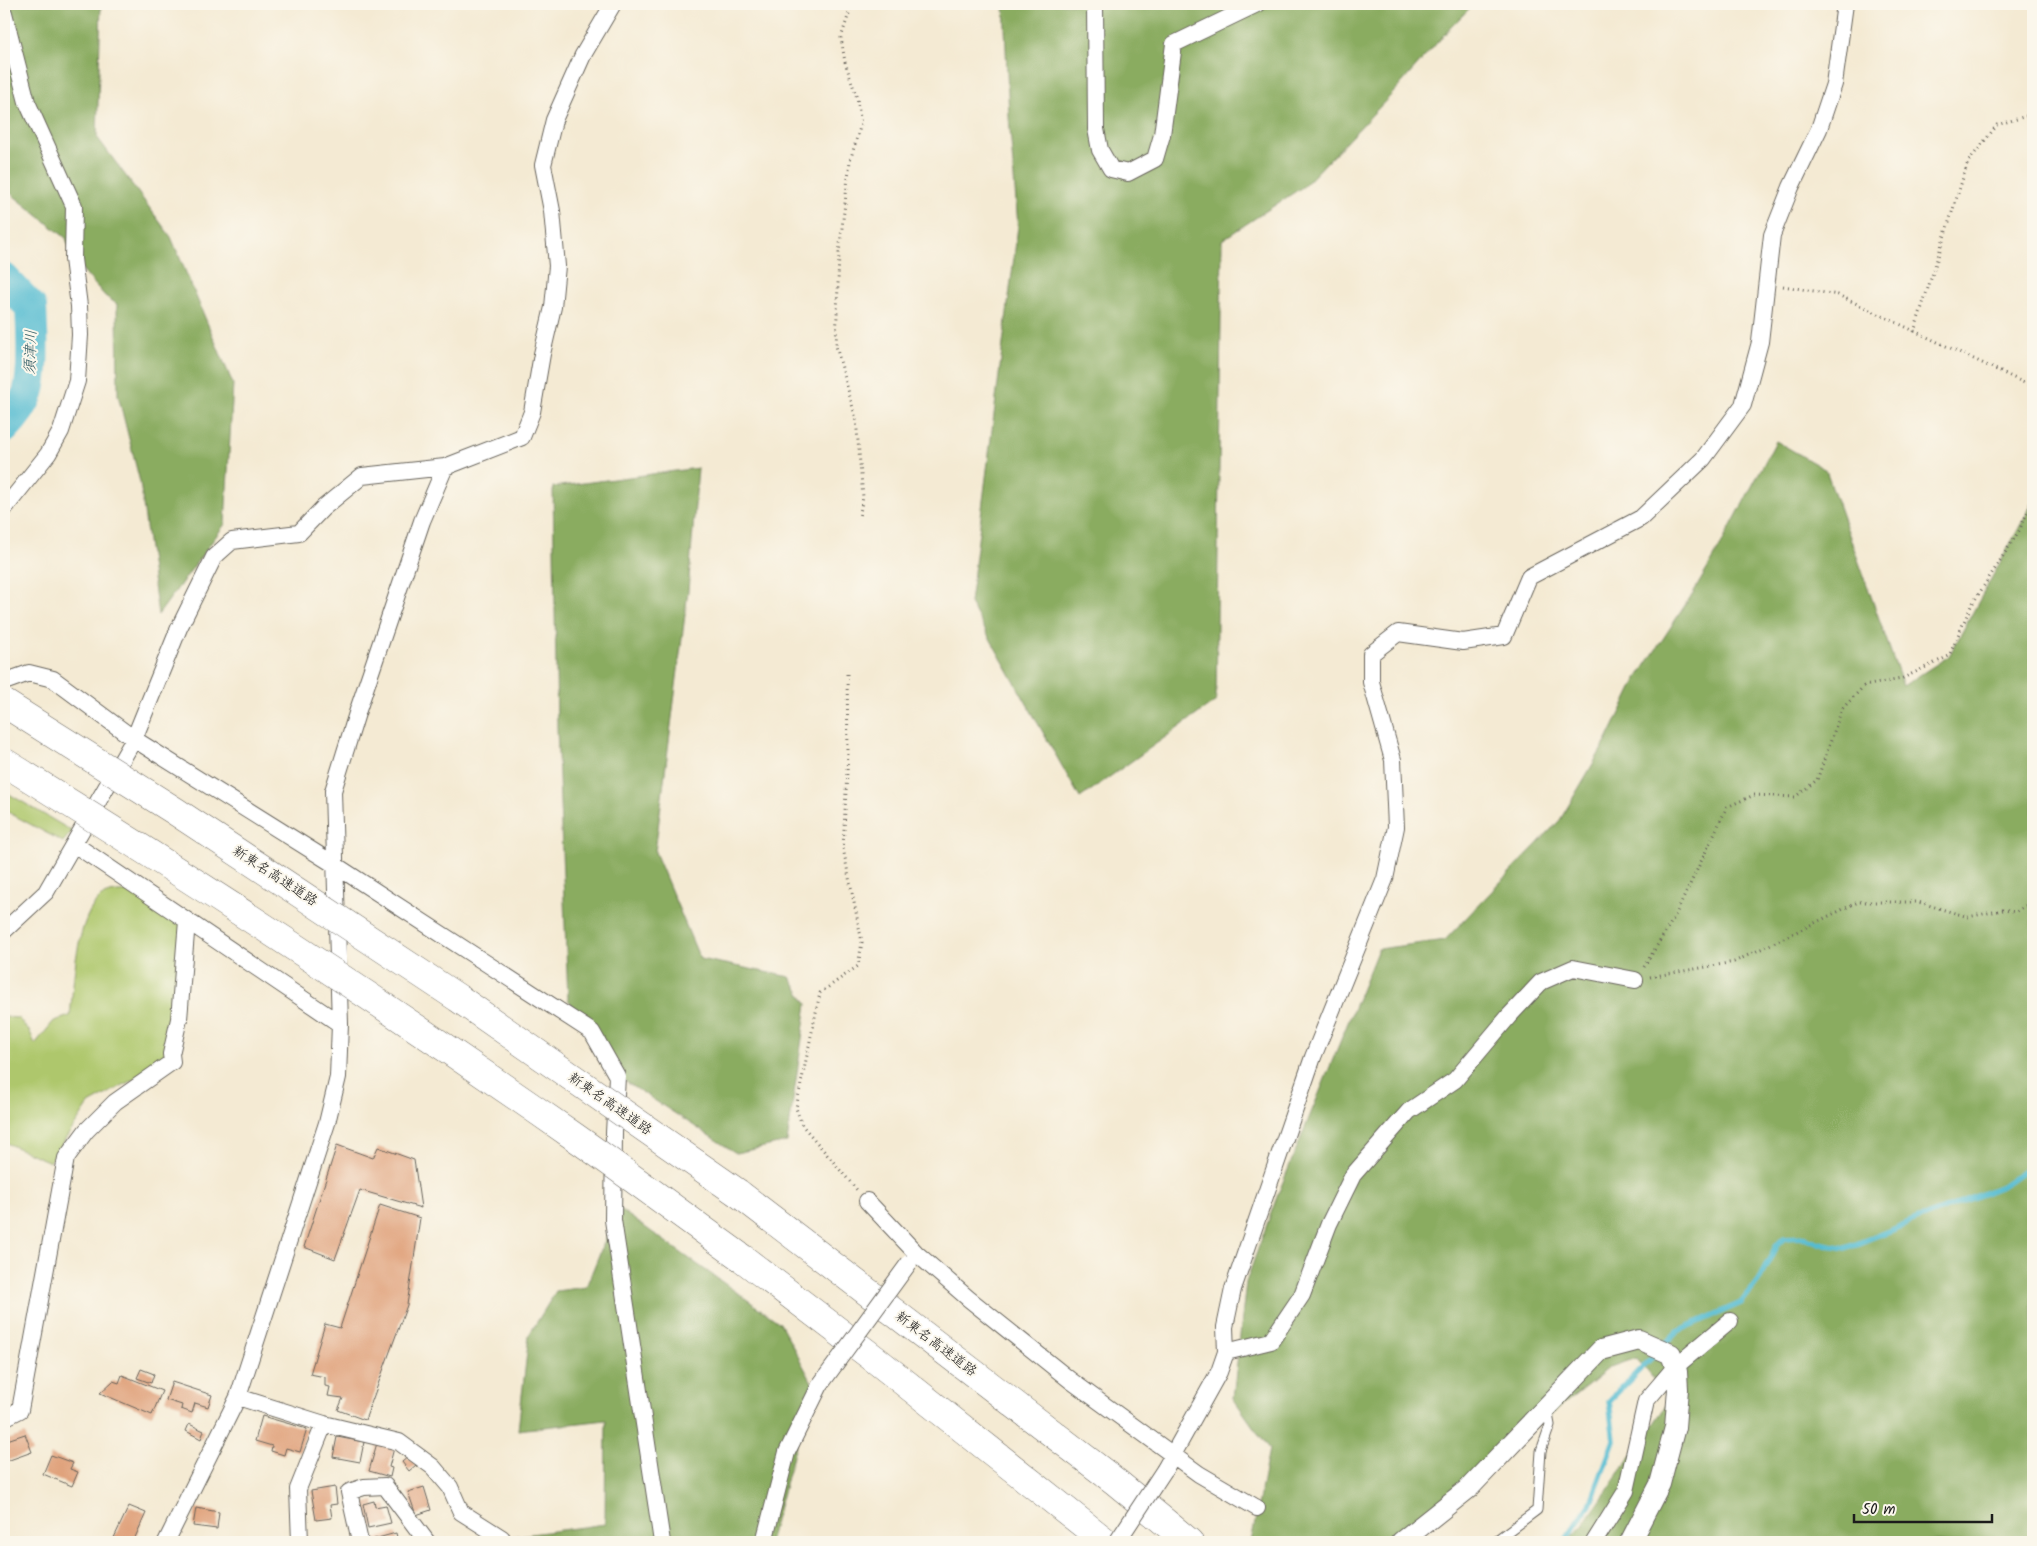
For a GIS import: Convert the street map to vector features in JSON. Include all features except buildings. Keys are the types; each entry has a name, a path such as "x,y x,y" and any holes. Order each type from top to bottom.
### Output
{"highway":[{"name":"新東名高速道路","path":"4,704 175,811 458,998 738,1193 1116,1482 1188,1542"},
{"path":"4,762 144,849 355,986 572,1135 742,1258 876,1360 1106,1542"}],"street":[{"path":"4,931 46,892 134,738 179,628 214,557 232,541 299,533 323,508 362,476 444,467 522,437 532,412 542,354 553,307 557,266 552,211 543,164 554,120 583,55 613,4"},
{"path":"1095,4 1096,130 1100,150 1111,169 1128,173 1155,159 1162,135 1174,44 1257,4"},
{"path":"1117,1542 1169,1463 1219,1372 1226,1352 1225,1327 1233,1288 1313,1057 1385,879 1396,827 1393,760 1371,682 1371,654 1398,633 1463,642 1504,636 1529,577 1641,518 1703,459 1743,405 1760,342 1772,235 1819,130 1834,84 1845,4"},
{"path":"4,13 27,102 74,206 72,259 79,306 80,334 77,381 61,431 48,454 4,509"},
{"path":"166,1542 238,1397 327,1123 338,1077 340,1024 333,791 358,710 422,521 444,467"},
{"path":"4,682 29,673 53,679 134,738 335,865 592,1032 617,1076 613,1220 662,1542"},
{"path":"74,844 340,1024"},
{"path":"4,1418 20,1410 66,1158 86,1131 115,1102 172,1062 171,1054 179,1019 187,921"},
{"path":"1226,1352 1271,1341 1302,1295 1329,1224 1353,1175 1409,1112 1455,1080 1509,1016 1541,982 1573,968 1635,980"},
{"path":"867,1201 912,1258 969,1300 1070,1380 1169,1463 1198,1474 1257,1508"},
{"path":"764,1542 787,1452 820,1385 912,1258"},
{"path":"1594,1542 1626,1490 1646,1401 1673,1361 1730,1321"},
{"path":"1401,1542 1469,1488 1601,1350 1639,1340 1673,1361 1678,1389 1675,1427 1660,1484 1630,1542"},
{"path":"238,1397 324,1424 399,1442 433,1467 450,1488 461,1512 502,1538"},
{"path":"300,1542 298,1489 324,1424"},
{"path":"360,1542 350,1492 364,1487 385,1486 427,1542"}],"lane":[{"path":"1494,1542 1537,1510 1540,1451 1550,1425 1546,1406"}],"path":[{"path":"852,4 840,38 845,62 857,98 860,124 850,160 838,253 836,346 856,419 863,497 859,518"},
{"path":"1914,332 1968,162 1997,125 2033,114"},
{"path":"1766,284 1838,295 2033,387"},
{"path":"1635,980 1655,952 1675,916 1727,807 1754,795 1796,797 1817,780 1842,709 1864,686 1901,679 1949,656 1971,606 2019,531 2033,500"},
{"path":"846,674 848,753 843,848 862,942 858,966 820,993 796,1108 802,1125 867,1201"},
{"path":"1635,980 1734,962 1858,902 1918,902 1968,917 2003,910 2016,912 2033,901"}],"green space":[{"path":"4,4 101,4 97,137 171,237 233,384 225,524 158,615 140,482 118,395 117,304 105,296 73,259 66,238 4,188"},
{"path":"1004,4 1474,4 1450,28 1394,92 1304,186 1222,240 1216,701 1080,798 970,603 1018,226 1009,117"},
{"path":"1776,441 1826,470 1903,686 1949,656 2033,502 2033,1542 1565,1542 1582,1527 1670,1400 1637,1358 1610,1367 1392,1542 1251,1542 1269,1449 1233,1398 1246,1282 1278,1194 1378,949 1445,940 1560,820 1607,740 1636,680 1715,556"},
{"path":"698,468 688,591 655,852 700,959 790,977 807,1004 787,1142 736,1153 617,1076 568,999 557,728 553,487"},
{"path":"4,791 72,831 63,842 4,810"},
{"path":"135,891 184,924 172,1051 154,1068 89,1104 50,1162 4,1142 4,1017 18,1018 30,1032 35,1044 54,1021 70,1016 78,950 87,917 94,904 104,895 115,892"},
{"path":"618,1208 780,1323 813,1384 769,1542 499,1542 502,1538 605,1524 606,1420 518,1430 529,1335 556,1291 586,1287"}],"waterway":[{"name":"須津川","path":"4,279 31,307 33,351 32,374 28,393 18,412 4,428"},
{"path":"1663,1346 1678,1331 1741,1303 1760,1278 1776,1246 1784,1238 1804,1237 1819,1243 1846,1248 2002,1186 2033,1164"},
{"path":"1564,1542 1590,1505 1614,1440 1609,1401 1656,1353"}]}
